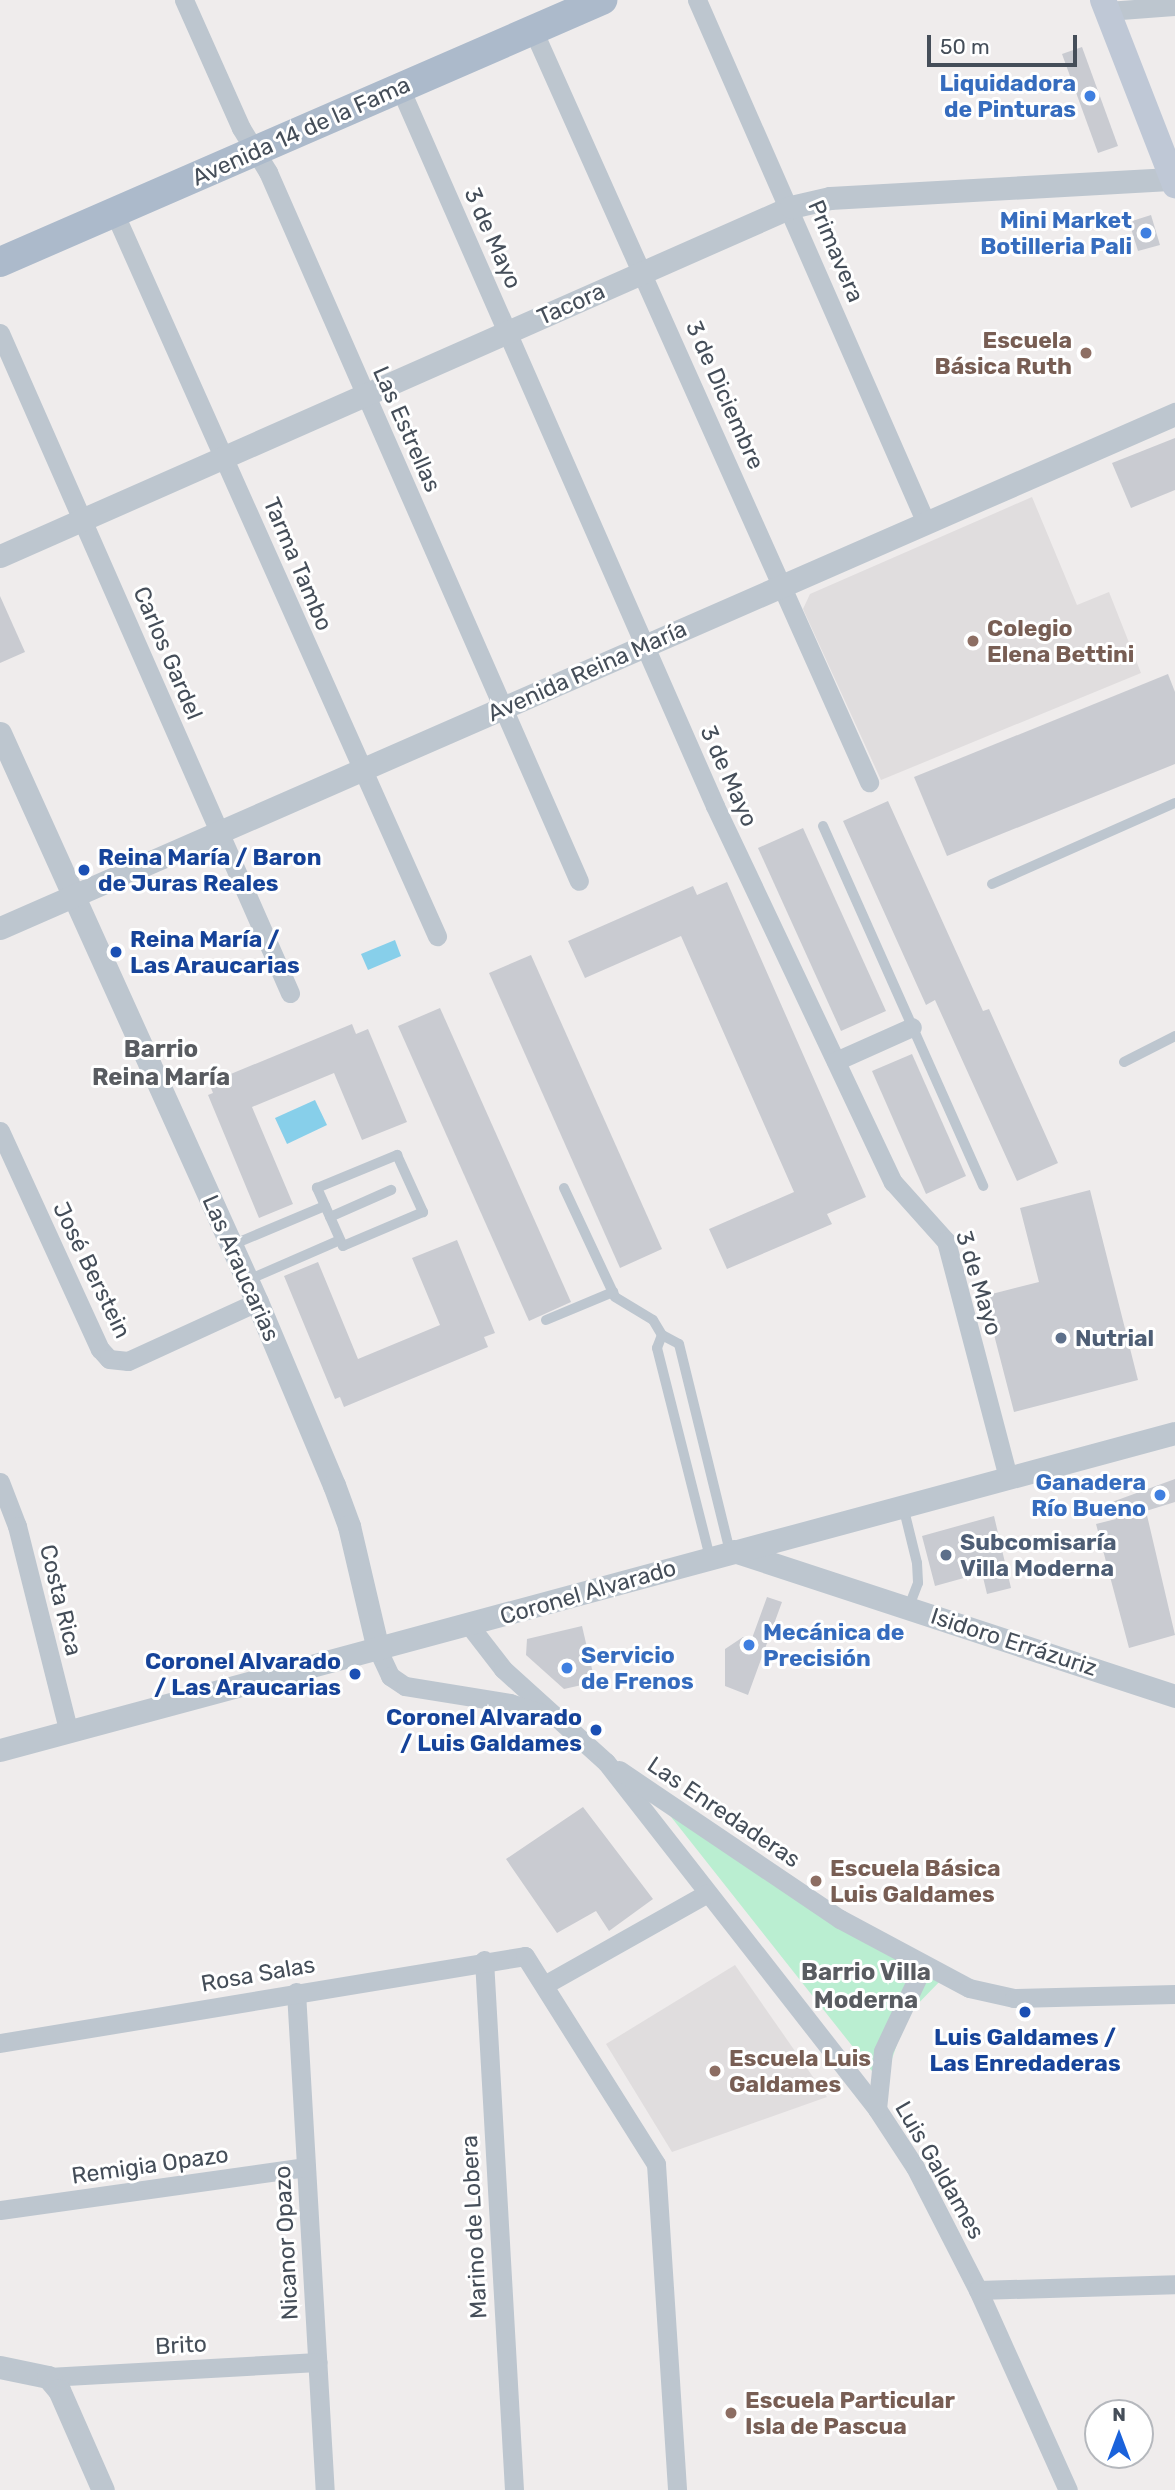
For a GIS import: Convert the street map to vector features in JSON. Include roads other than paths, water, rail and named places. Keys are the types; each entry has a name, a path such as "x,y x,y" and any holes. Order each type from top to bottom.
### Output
{"main road":[{"name":"Avenida 14 de la Fama","path":"0,262 602,0"},
{"path":"1105,5 1174,181"}],"street":[{"name":"Las Estrellas","path":"184,0 365,395 579,881"},
{"name":"Primavera","path":"697,0 791,207 926,523"},
{"path":"1105,5 1175,6"},
{"name":"3 de Diciembre","path":"533,30 869,782"},
{"name":"3 de Mayo","path":"400,88 715,806 893,1182 908,1203 933,1222 946,1241 1008,1478"},
{"name":"Tacora","path":"0,556 791,207 830,198 1174,181"},
{"name":"Tarma Tambo","path":"114,212 437,936"},
{"name":"Carlos Gardel","path":"0,333 290,993"},
{"name":"Avenida Reina María","path":"0,929 1175,414"},
{"name":"Las Araucarias","path":"0,733 257,1302 342,1505 378,1650"},
{"path":"836,1061 912,1027"},
{"name":"José Berstein","path":"0,1131 100,1349 109,1359 128,1361 257,1302"},
{"name":"Coronel Alvarado","path":"0,1750 1175,1433"},
{"name":"Costa Rica","path":"0,1482 17,1526 69,1733"},
{"path":"810,1531 802,1543 802,1558 816,1577"},
{"name":"Isidoro Errázuriz","path":"724,1554 816,1577 1175,1696"},
{"name":"Luis Galdames","path":"469,1625 483,1649 553,1717 606,1762 706,1894 877,2109 915,2167 978,2290 1068,2490"},
{"name":"Luis Galdames","path":"378,1650 390,1676 405,1686 510,1703 553,1717"},
{"name":"Las Enredaderas","path":"606,1762 840,1919 923,1966 969,1988 1002,1996 1175,1994"},
{"path":"677,2490 656,2164 546,1984 706,1894"},
{"name":"Rosa Salas","path":"0,2043 484,1960 525,1956 546,1984"},
{"name":"Marino de Lobera","path":"484,1960 514,2490"},
{"path":"877,2109 883,2051 923,1966"},
{"name":"Nicanor Opazo","path":"296,1993 325,2490"},
{"name":"Remigia Opazo","path":"0,2210 306,2167"},
{"path":"978,2290 1175,2284"},
{"name":"Brito","path":"48,2377 318,2362"},
{"path":"0,2367 48,2377 70,2408 103,2490"}],"lane":[{"path":"992,884 1175,803"},
{"path":"823,826 983,1186"},
{"path":"1124,1062 1175,1036"},
{"path":"397,1154 423,1213 342,1246 325,1206 317,1188 397,1154"},
{"path":"564,1188 613,1292 653,1320 663,1335 678,1344 724,1554"},
{"path":"330,1217 391,1190"},
{"path":"231,1245 325,1206"},
{"path":"247,1280 340,1240"},
{"path":"546,1320 613,1292"},
{"path":"663,1335 657,1349 724,1554"},
{"path":"903,1506 917,1563 918,1583 909,1607"}],"water":[{"path":"395,940 401,956 368,970 361,954"},
{"path":"315,1100 327,1125 287,1144 275,1118"}],"place":[{"name":"Liquidadora de Pinturas","path":"1090,96"},
{"name":"Mini Market Botilleria Pali","path":"1146,233"},
{"name":"Escuela Básica Ruth","path":"1086,353"},
{"name":"Colegio Elena Bettini","path":"973,641"},
{"name":"Reina María / Baron de Juras Reales","path":"84,870"},
{"name":"Reina María / Las Araucarias","path":"116,952"},
{"name":"Nutrial","path":"1061,1338"},
{"name":"Ganadera Río Bueno","path":"1160,1495"},
{"name":"Subcomisaría Villa Moderna","path":"946,1555"},
{"name":"Mecánica de Precisión","path":"749,1645"},
{"name":"Servicio de Frenos","path":"567,1668"},
{"name":"Coronel Alvarado / Las Araucarias","path":"355,1674"},
{"name":"Coronel Alvarado / Luis Galdames","path":"596,1730"},
{"name":"Escuela Básica Luis Galdames","path":"816,1881"},
{"name":"Luis Galdames / Las Enredaderas","path":"1025,2012"},
{"name":"Escuela Luis Galdames","path":"715,2071"},
{"name":"Escuela Particular Isla de Pascua","path":"731,2413"}],"district":[{"name":"Barrio Reina María","path":"161,1064"},
{"name":"Barrio Villa Moderna","path":"866,1987"}]}
